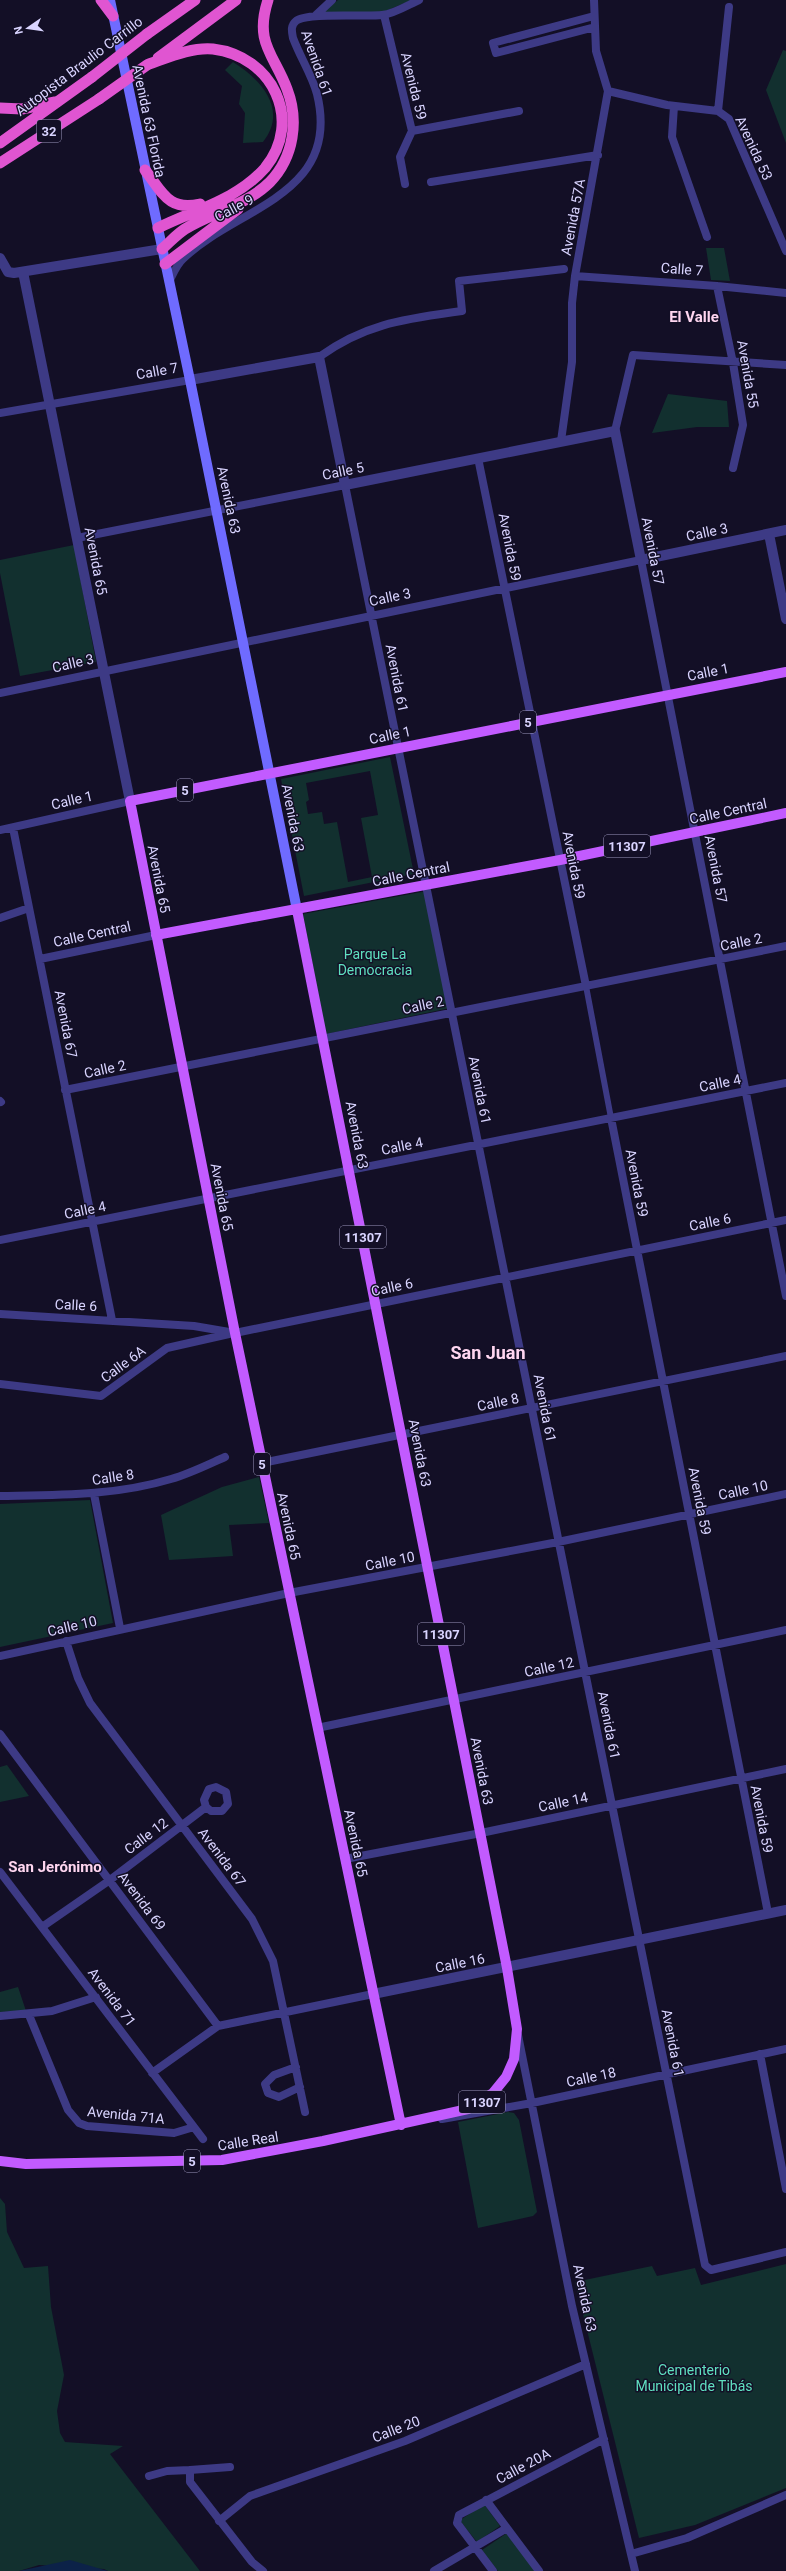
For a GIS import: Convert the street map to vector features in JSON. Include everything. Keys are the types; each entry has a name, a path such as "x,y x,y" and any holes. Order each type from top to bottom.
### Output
{"highway":[{"path":"101,0 112,16"},
{"name":"Autopista Braulio Carrillo","path":"0,143 60,102 147,34 195,0"},
{"name":"32","path":"0,163 99,99 236,0"},
{"path":"165,264 258,192 273,178 282,165 289,149 293,129 293,109 287,89 270,56 266,43 264,22 268,0"},
{"path":"148,65 187,52 205,49 220,50 237,55 254,64 263,72 273,86 282,116 281,132 277,148 268,164 256,176 223,200 158,228"},
{"path":"0,108 22,109 60,102"},
{"path":"145,170 166,198 176,205 188,206 223,200"},
{"path":"162,248 185,229 258,192"}],"main road":[{"name":"Avenida 63 Florida","path":"110,0 112,16 162,248"},
{"name":"Avenida 63","path":"162,248 217,510 324,1039 481,1833 517,2029 516,2049 510,2068 500,2086 485,2100 468,2109 401,2125"},
{"name":"Calle 1","path":"130,801 667,694 786,672"},
{"name":"Avenida 65","path":"130,801 235,1333 401,2125"},
{"name":"Calle Central","path":"156,935 426,886 786,813"},
{"name":"Calle Real","path":"0,2161 26,2164 222,2160 401,2125"}],"street":[{"path":"316,16 332,0"},
{"path":"316,16 384,15 420,0"},
{"name":"Avenida 57A","path":"561,441 572,362 572,303 575,276 598,155 608,91 596,51 594,0"},
{"name":"Avenida 53","path":"729,7 718,111 729,119 786,251"},
{"name":"Avenida 59","path":"384,15 412,131 400,158 405,184"},
{"name":"Avenida 61","path":"312,159 318,141 320,115 317,94 300,57 292,29 295,21 301,18 316,16"},
{"path":"594,16 493,43 496,53 595,27"},
{"path":"608,91 674,106 718,111"},
{"path":"674,106 672,137 707,237"},
{"path":"412,131 519,111"},
{"path":"431,182 598,155"},
{"name":"Calle 9","path":"169,282 182,259 214,235 283,195 299,179 312,159"},
{"path":"0,258 8,272 23,272 162,248"},
{"path":"344,485 319,357 342,340 366,330 395,322 462,311 459,281 564,269"},
{"name":"Avenida 65","path":"23,272 130,801"},
{"name":"Calle 7","path":"575,276 717,286 786,293"},
{"name":"Avenida 55","path":"717,286 733,363 743,425 733,468"},
{"name":"Avenida 57","path":"733,363 633,355 615,431 786,1296"},
{"name":"Calle 7","path":"0,413 319,357"},
{"path":"733,363 773,363 786,365"},
{"name":"Calle 5","path":"77,538 615,431"},
{"name":"Avenida 59","path":"478,458 586,986 768,1913"},
{"name":"Avenida 61","path":"344,485 705,2265 711,2270 786,2252"},
{"name":"Calle 3","path":"0,693 104,670 786,530"},
{"path":"769,534 786,620"},
{"name":"Calle 1","path":"0,830 130,801"},
{"name":"Avenida 67","path":"13,828 112,1320"},
{"path":"0,918 29,908"},
{"name":"Calle Central","path":"40,960 156,935"},
{"name":"Calle 2","path":"65,1090 786,946"},
{"name":"Calle 4","path":"0,1240 786,1083"},
{"name":"Calle 6","path":"0,1314 194,1326 235,1333 505,1276 786,1220"},
{"path":"194,1326 196,1340"},
{"name":"Calle 6A","path":"0,1384 101,1396 167,1348 196,1340 235,1333"},
{"name":"Calle 8","path":"262,1463 786,1356"},
{"name":"Calle 8","path":"0,1496 94,1494 172,1479 225,1457"},
{"path":"94,1494 120,1628"},
{"name":"Calle 10","path":"0,1656 120,1628 558,1542 786,1494"},
{"name":"Calle 12","path":"317,1728 454,1701 786,1630"},
{"name":"Avenida 67","path":"66,1641 78,1678 90,1703 252,1919 266,1942 273,1961 305,2112"},
{"name":"Avenida 69","path":"0,1734 218,2026"},
{"name":"Calle 14","path":"345,1859 481,1833 612,1804 786,1769"},
{"name":"Calle 12","path":"42,1927 110,1880 206,1807"},
{"name":"Avenida 71","path":"0,1872 203,2139"},
{"name":"Calle 16","path":"152,2073 218,2026 284,2011 507,1968 786,1910"},
{"path":"0,2016 29,2015 52,2011 96,1997"},
{"name":"Avenida 71A","path":"29,2015 68,2110 79,2123 87,2126 167,2133 194,2127"},
{"name":"Avenida 63","path":"517,2029 567,2282 635,2571"},
{"name":"Calle 18","path":"401,2125 532,2103 786,2049"},
{"path":"760,2054 782,2147 786,2189"},
{"path":"296,2067 269,2077 265,2084 266,2089 268,2093 279,2097 300,2087"},
{"name":"Calle 20","path":"219,2521 250,2496 405,2441 586,2364"},
{"name":"Calle 20A","path":"475,2548 457,2523 456,2518 486,2500 604,2439"},
{"path":"149,2476 167,2471 230,2468"},
{"path":"190,2470 190,2482 252,2562 264,2571"},
{"path":"631,2554 694,2536 786,2495"},
{"path":"486,2500 539,2571"},
{"path":"434,2571 507,2528"},
{"path":"475,2548 493,2571"}],"green space":[{"path":"338,0 412,0 383,12 322,13"},
{"path":"783,50 786,51 786,143 766,90"},
{"path":"233,62 253,77 268,96 272,107 273,118 270,130 263,142 243,143 245,113 239,104 242,86 225,70"},
{"path":"706,248 724,248 730,281 711,280"},
{"path":"668,394 727,401 729,427 697,427 652,433"},
{"path":"74,545 96,662 20,676 0,573 0,560"},
{"path":"390,757 414,874 304,896 281,779","holes":["370,771 378,815 361,818 372,877 348,882 337,822 324,824 322,812 308,814 306,802 309,800 306,783"]},
{"name":"Parque La Democracia","path":"427,891 450,1008 326,1034 303,914"},
{"path":"259,1477 269,1523 229,1525 233,1556 169,1560 161,1515 222,1487"},
{"path":"90,1500 113,1623 0,1647 0,1504"},
{"path":"7,1765 29,1796 0,1802 0,1767"},
{"path":"18,1987 26,2011 0,2012 0,1992"},
{"path":"508,2112 514,2113 519,2120 537,2212 533,2216 478,2228 458,2122"},
{"path":"0,2198 5,2204 7,2232 24,2268 48,2266 51,2307 64,2375 57,2411 60,2433 65,2442 123,2446 110,2454 200,2571 108,2571 104,2569 39,2565 19,2571 0,2571"},
{"name":"Cementerio Municipal de Tibás","path":"786,2264 786,2488 695,2525 639,2538 575,2282 652,2266 657,2276 695,2268 701,2285"},
{"path":"484,2504 500,2526 477,2542 461,2522 462,2519"},
{"path":"507,2533 536,2571 498,2571 482,2550"}],"water":[{"path":"70,2560 108,2571 19,2571"}],"district":[{"name":"El Valle","path":"694,317"},
{"name":"San Juan","path":"488,1353"},
{"name":"San Jerónimo","path":"55,1867"}]}
